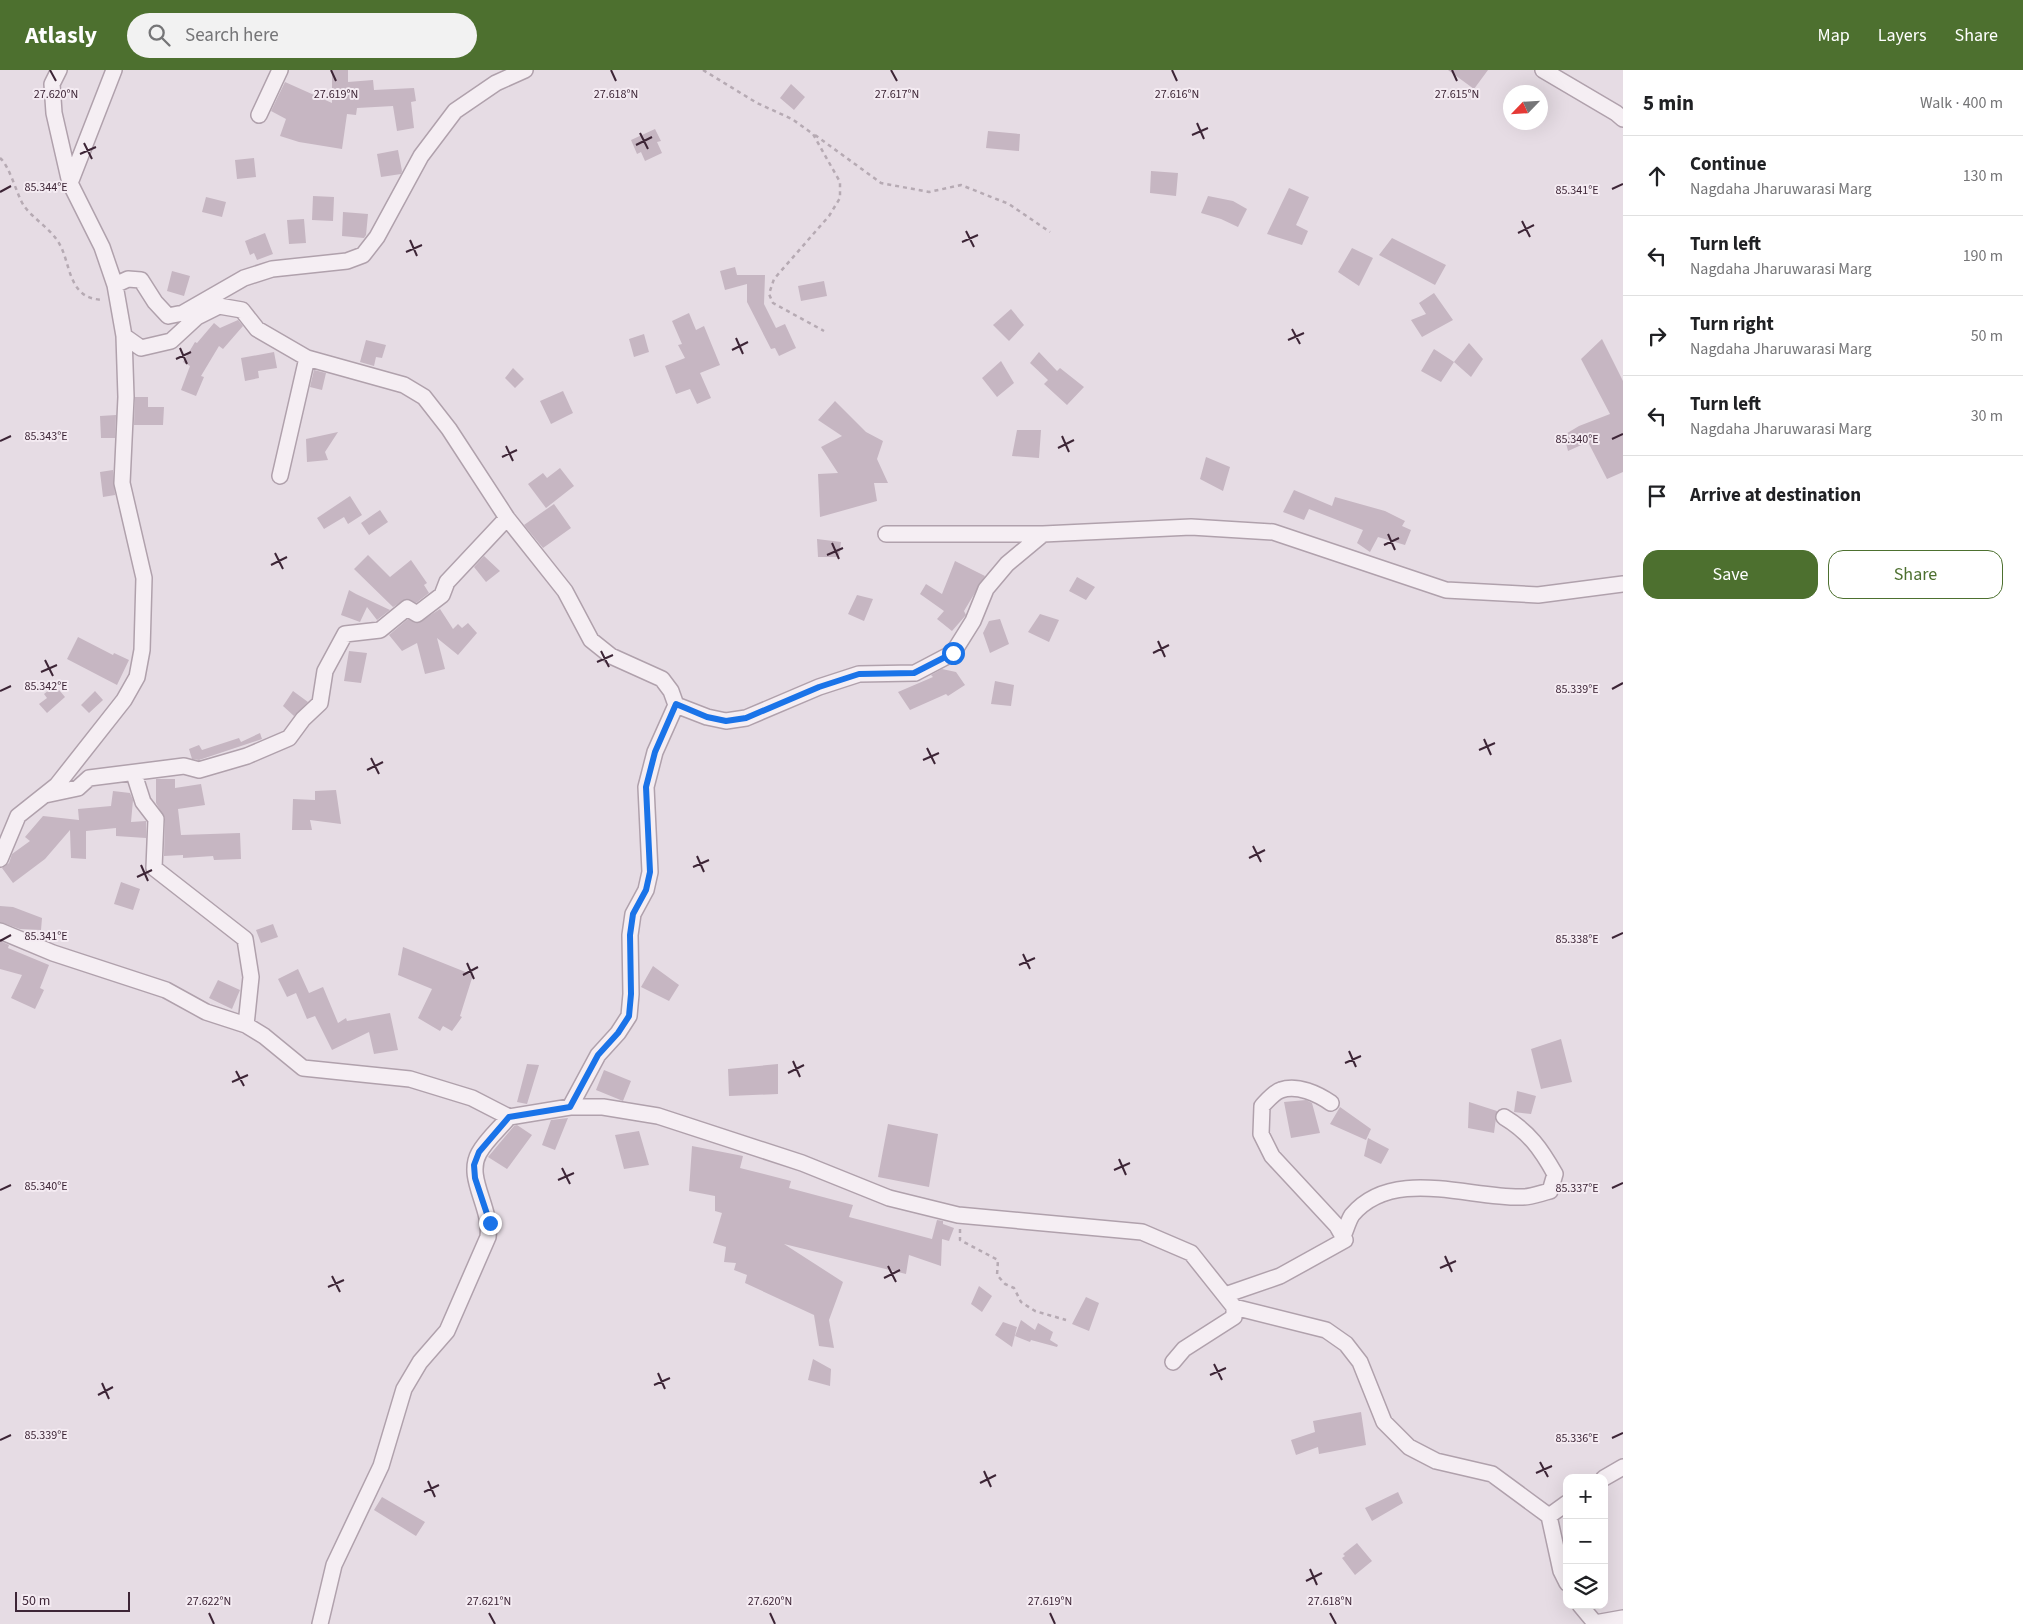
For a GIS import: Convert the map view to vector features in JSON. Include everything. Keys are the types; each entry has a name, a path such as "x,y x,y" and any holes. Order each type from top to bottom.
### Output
{"street":[{"path":"0,859 18,816 58,785 124,700 137,678 142,650 144,578 122,482 126,397 124,336 115,285 102,247 70,183 54,113 52,84 59,70"},
{"path":"70,183 114,70"},
{"path":"259,115 280,70"},
{"path":"115,285 128,279 141,280 155,302 168,316 183,314 244,278 272,269 347,261 363,255 377,237 421,156 456,111 496,83 525,70"},
{"path":"1543,70 1623,119"},
{"path":"124,336 141,348 171,341 197,317 219,306 242,310 257,328 307,358 404,384 424,397 449,429 506,518 565,592 591,640 611,656 662,680 671,691 676,704 655,752 646,787 650,872 646,890 633,914 630,935 631,994 629,1016 618,1033 598,1055 570,1107"},
{"path":"280,476 307,358"},
{"path":"45,795 78,788 89,778 134,774 184,766 198,770 247,756 289,738 303,719 320,703 325,670 345,634 380,630 407,608 416,614 436,600 442,595 447,582 506,518"},
{"path":"886,534 1043,534 1191,527 1273,532 1446,590 1538,595 1623,584"},
{"path":"676,704 707,717 726,721 746,718 819,687 859,674 914,673 953,653 973,621 986,589 1007,564 1043,534"},
{"path":"134,774 143,802 156,819 154,868 245,939 251,977 246,1025"},
{"path":"0,931 53,953 166,990 206,1012 246,1025 264,1036 303,1068 410,1079 472,1098 509,1117 570,1107 603,1107 658,1116 802,1164 889,1198 958,1215 1142,1232 1191,1253 1230,1301 1234,1317 1184,1349 1173,1362"},
{"path":"1230,1301 1345,1240 1337,1226 1272,1156 1261,1134 1262,1106 1280,1090 1297,1088 1321,1096 1331,1103"},
{"path":"320,1624 334,1564 381,1466 404,1389 420,1362 447,1331 488,1237 490,1223 475,1178 474,1165 479,1152 509,1117"},
{"path":"1343,1236 1351,1216 1372,1198 1392,1192 1419,1187 1524,1197 1550,1191 1555,1174 1544,1154 1524,1129 1504,1117"},
{"path":"1230,1301 1326,1330 1346,1344 1360,1362 1384,1422 1409,1447 1436,1461 1492,1474 1549,1516 1563,1575"},
{"path":"1608,1476 1623,1467"},
{"path":"1549,1516 1563,1506"},
{"path":"1584,1609 1596,1623 1623,1618"}],"path":[{"path":"703,70 757,103 792,119 881,183 929,192 961,185 1010,204 1050,232"},
{"path":"813,134 840,182 840,198 829,216 774,278 769,294 773,302 824,331"},
{"path":"0,158 15,184 24,206 43,223 62,247 75,284 81,292 93,299 105,300"},
{"path":"958,1215 960,1240 998,1260 997,1274 1005,1284 1014,1288 1021,1302 1035,1311 1066,1320"}],"building":[{"path":"332,70 348,70 348,82 373,80 374,90 414,88 416,101 411,102 414,128 397,131 393,106 357,108 356,115 347,114 342,149 299,142 280,136 286,119 271,111 285,82 332,103"},
{"path":"1448,70 1488,70 1474,89"},
{"path":"791,84 805,97 794,110 780,98"},
{"path":"655,129 661,141 657,142 662,153 645,161 641,152 637,154 631,140"},
{"path":"988,131 1020,134 1019,151 986,148"},
{"path":"398,150 401,174 381,177 377,154"},
{"path":"254,158 256,177 237,179 235,160"},
{"path":"1151,171 1178,173 1176,196 1150,193"},
{"path":"1289,188 1309,197 1296,225 1308,231 1302,245 1267,234"},
{"path":"313,196 334,197 333,221 312,220"},
{"path":"1208,196 1233,201 1247,209 1238,227 1201,213"},
{"path":"206,197 226,202 222,217 202,212"},
{"path":"343,212 368,214 364,238 342,236"},
{"path":"304,219 306,243 289,244 287,220"},
{"path":"265,233 273,254 257,260 254,253 250,255 245,241"},
{"path":"1392,238 1446,265 1435,285 1379,255"},
{"path":"1352,248 1373,258 1359,286 1338,272"},
{"path":"735,267 737,275 765,275 764,304 776,328 785,324 796,348 779,356 775,348 771,349 747,302 747,284 725,290 720,271"},
{"path":"172,271 190,276 184,296 167,291"},
{"path":"824,281 827,296 801,301 798,286"},
{"path":"1434,293 1453,320 1422,337 1411,320 1426,314 1419,303"},
{"path":"1011,309 1024,325 1009,341 993,325"},
{"path":"689,313 696,330 704,326 720,365 700,373 711,398 697,404 690,389 676,394 665,366 685,358 678,345 682,344 672,321"},
{"path":"238,320 243,326 223,349 219,346 201,376 204,377 196,396 181,390 190,366 183,362 195,342 197,343 214,323 220,328"},
{"path":"644,334 649,352 634,357 629,339"},
{"path":"1602,339 1623,381 1623,472 1607,479 1588,442 1568,451 1564,435 1579,426 1610,414 1581,359"},
{"path":"366,340 386,345 382,358 376,357 374,366 360,362"},
{"path":"1469,343 1483,359 1471,377 1454,362"},
{"path":"1434,349 1454,362 1441,382 1421,371"},
{"path":"274,352 277,368 258,371 259,378 245,381 241,358"},
{"path":"1039,352 1057,371 1060,368 1084,387 1067,405 1044,384 1048,380 1030,363"},
{"path":"1001,361 1014,383 997,397 982,378"},
{"path":"513,368 524,379 515,388 505,378"},
{"path":"314,370 326,373 322,390 310,387"},
{"path":"563,391 573,413 551,424 540,401"},
{"path":"135,397 148,397 148,407 164,407 163,425 134,425"},
{"path":"835,401 866,432 883,441 877,459 888,483 874,483 877,501 820,517 818,474 838,473 821,447 842,436 818,420"},
{"path":"116,415 115,438 101,438 100,416"},
{"path":"1017,430 1041,430 1039,458 1012,456"},
{"path":"338,432 325,452 328,460 307,462 306,439"},
{"path":"1206,457 1230,467 1223,491 1200,479"},
{"path":"560,468 574,486 546,508 528,484 543,473 547,478"},
{"path":"113,470 115,495 103,497 100,472"},
{"path":"1294,490 1332,506 1335,497 1385,511 1405,521 1402,526 1411,530 1405,545 1378,537 1370,552 1357,543 1363,530 1309,509 1304,520 1283,512"},
{"path":"350,496 362,515 348,524 344,517 324,529 317,518"},
{"path":"554,504 571,528 543,548 524,525"},
{"path":"380,510 388,522 369,535 361,523"},
{"path":"817,539 841,542 839,557 818,557"},
{"path":"368,555 390,577 411,560 427,583 424,585 429,593 416,603 406,599 393,607 354,569"},
{"path":"484,556 500,571 486,582 474,567"},
{"path":"955,561 985,576 964,611 966,615 952,631 937,619 944,611 920,594 926,584 942,594"},
{"path":"1077,577 1095,587 1086,600 1069,591"},
{"path":"349,590 390,610 377,620 367,607 360,622 341,615"},
{"path":"857,595 873,599 864,621 848,614"},
{"path":"440,609 453,629 458,624 462,628 468,623 477,633 458,655 437,638 445,669 425,674 417,643 402,651 389,635 408,619 418,623"},
{"path":"1040,614 1059,620 1049,642 1028,632"},
{"path":"1000,619 1009,644 990,653 983,633 989,621"},
{"path":"78,637 113,655 114,653 129,660 117,685 67,659"},
{"path":"349,651 367,653 361,683 344,681"},
{"path":"942,669 956,672 965,685 948,696 946,694 910,710 898,692 933,677 931,675"},
{"path":"995,681 1014,685 1011,706 991,704"},
{"path":"55,685 65,697 47,713 39,704 47,698 44,694"},
{"path":"95,691 103,700 89,713 81,705"},
{"path":"293,691 308,702 294,716 283,706"},
{"path":"260,733 262,739 199,760 192,759 189,749 199,745 202,750 239,738 241,742"},
{"path":"156,779 175,779 175,788 201,784 205,805 178,809 181,835 240,833 241,859 214,860 213,856 183,858 183,855 164,856 165,819 156,803"},
{"path":"336,790 341,824 310,820 312,830 292,830 293,799 315,800 315,791"},
{"path":"113,791 130,793 133,800 131,822 146,821 146,838 116,836 116,828 86,831 86,859 71,858 70,830 45,859 13,883 2,868 9,863 12,854 30,841 25,837 43,816 79,820 78,809 111,806"},
{"path":"121,882 140,889 133,910 114,904"},
{"path":"0,906 13,907 42,918 41,930 20,929 0,922"},
{"path":"273,924 278,937 261,943 256,930"},
{"path":"0,941 9,945 8,948 49,965 40,988 44,990 35,1009 11,998 22,975 0,969"},
{"path":"403,947 473,975 460,1016 462,1017 452,1031 443,1026 440,1031 418,1018 432,989 398,975"},
{"path":"653,966 679,985 669,1001 641,987"},
{"path":"298,969 309,993 323,987 338,1023 346,1018 347,1021 390,1013 398,1050 374,1054 369,1032 332,1050 315,1016 307,1019 296,993 287,997 278,979"},
{"path":"218,980 240,990 232,1009 209,998"},
{"path":"1561,1039 1572,1082 1541,1089 1531,1049"},
{"path":"527,1064 539,1065 527,1104 517,1102"},
{"path":"778,1064 778,1094 729,1096 728,1069"},
{"path":"604,1070 631,1081 623,1101 596,1090"},
{"path":"1517,1091 1536,1096 1531,1114 1514,1112"},
{"path":"1306,1100 1312,1103 1320,1133 1291,1138 1284,1102"},
{"path":"1469,1102 1497,1111 1494,1133 1468,1128"},
{"path":"1340,1107 1371,1129 1366,1140 1330,1124"},
{"path":"568,1118 555,1150 542,1145 551,1120"},
{"path":"888,1124 938,1134 929,1187 878,1177"},
{"path":"517,1125 532,1135 507,1169 488,1157 514,1126"},
{"path":"639,1131 649,1165 624,1169 615,1135"},
{"path":"1368,1138 1389,1149 1381,1164 1364,1156"},
{"path":"692,1146 743,1156 740,1168 791,1181 789,1188 853,1205 849,1217 932,1239 937,1220 943,1221 943,1224 954,1228 949,1241 942,1239 941,1266 909,1255 906,1274 784,1244 843,1282 829,1320 834,1348 819,1346 814,1315 745,1283 747,1275 734,1270 736,1263 724,1262 726,1247 713,1243 722,1213 715,1211 715,1196 689,1191"},
{"path":"979,1286 992,1296 982,1312 971,1304"},
{"path":"1086,1297 1099,1303 1089,1331 1072,1324"},
{"path":"1021,1320 1035,1330 1038,1323 1053,1332 1050,1340 1058,1345 1057,1347 1031,1340 1030,1342 1015,1336"},
{"path":"1003,1322 1017,1327 1012,1347 995,1335"},
{"path":"813,1359 831,1369 830,1386 808,1380"},
{"path":"1361,1412 1366,1445 1319,1454 1318,1447 1296,1455 1291,1440 1315,1432 1313,1421"},
{"path":"1398,1492 1403,1503 1372,1521 1365,1508"},
{"path":"382,1497 425,1522 416,1536 374,1510"},
{"path":"1357,1543 1372,1561 1355,1575 1342,1558 1345,1556 1343,1554"}],"route":[{"path":"490,1223 475,1178 474,1165 479,1152 509,1117 570,1107 586,1074 598,1055 618,1033 629,1016 631,994 630,935 633,914 646,890 650,872 646,787 655,752 676,704 707,717 726,721 746,718 819,687 859,674 914,673 953,653"}]}
